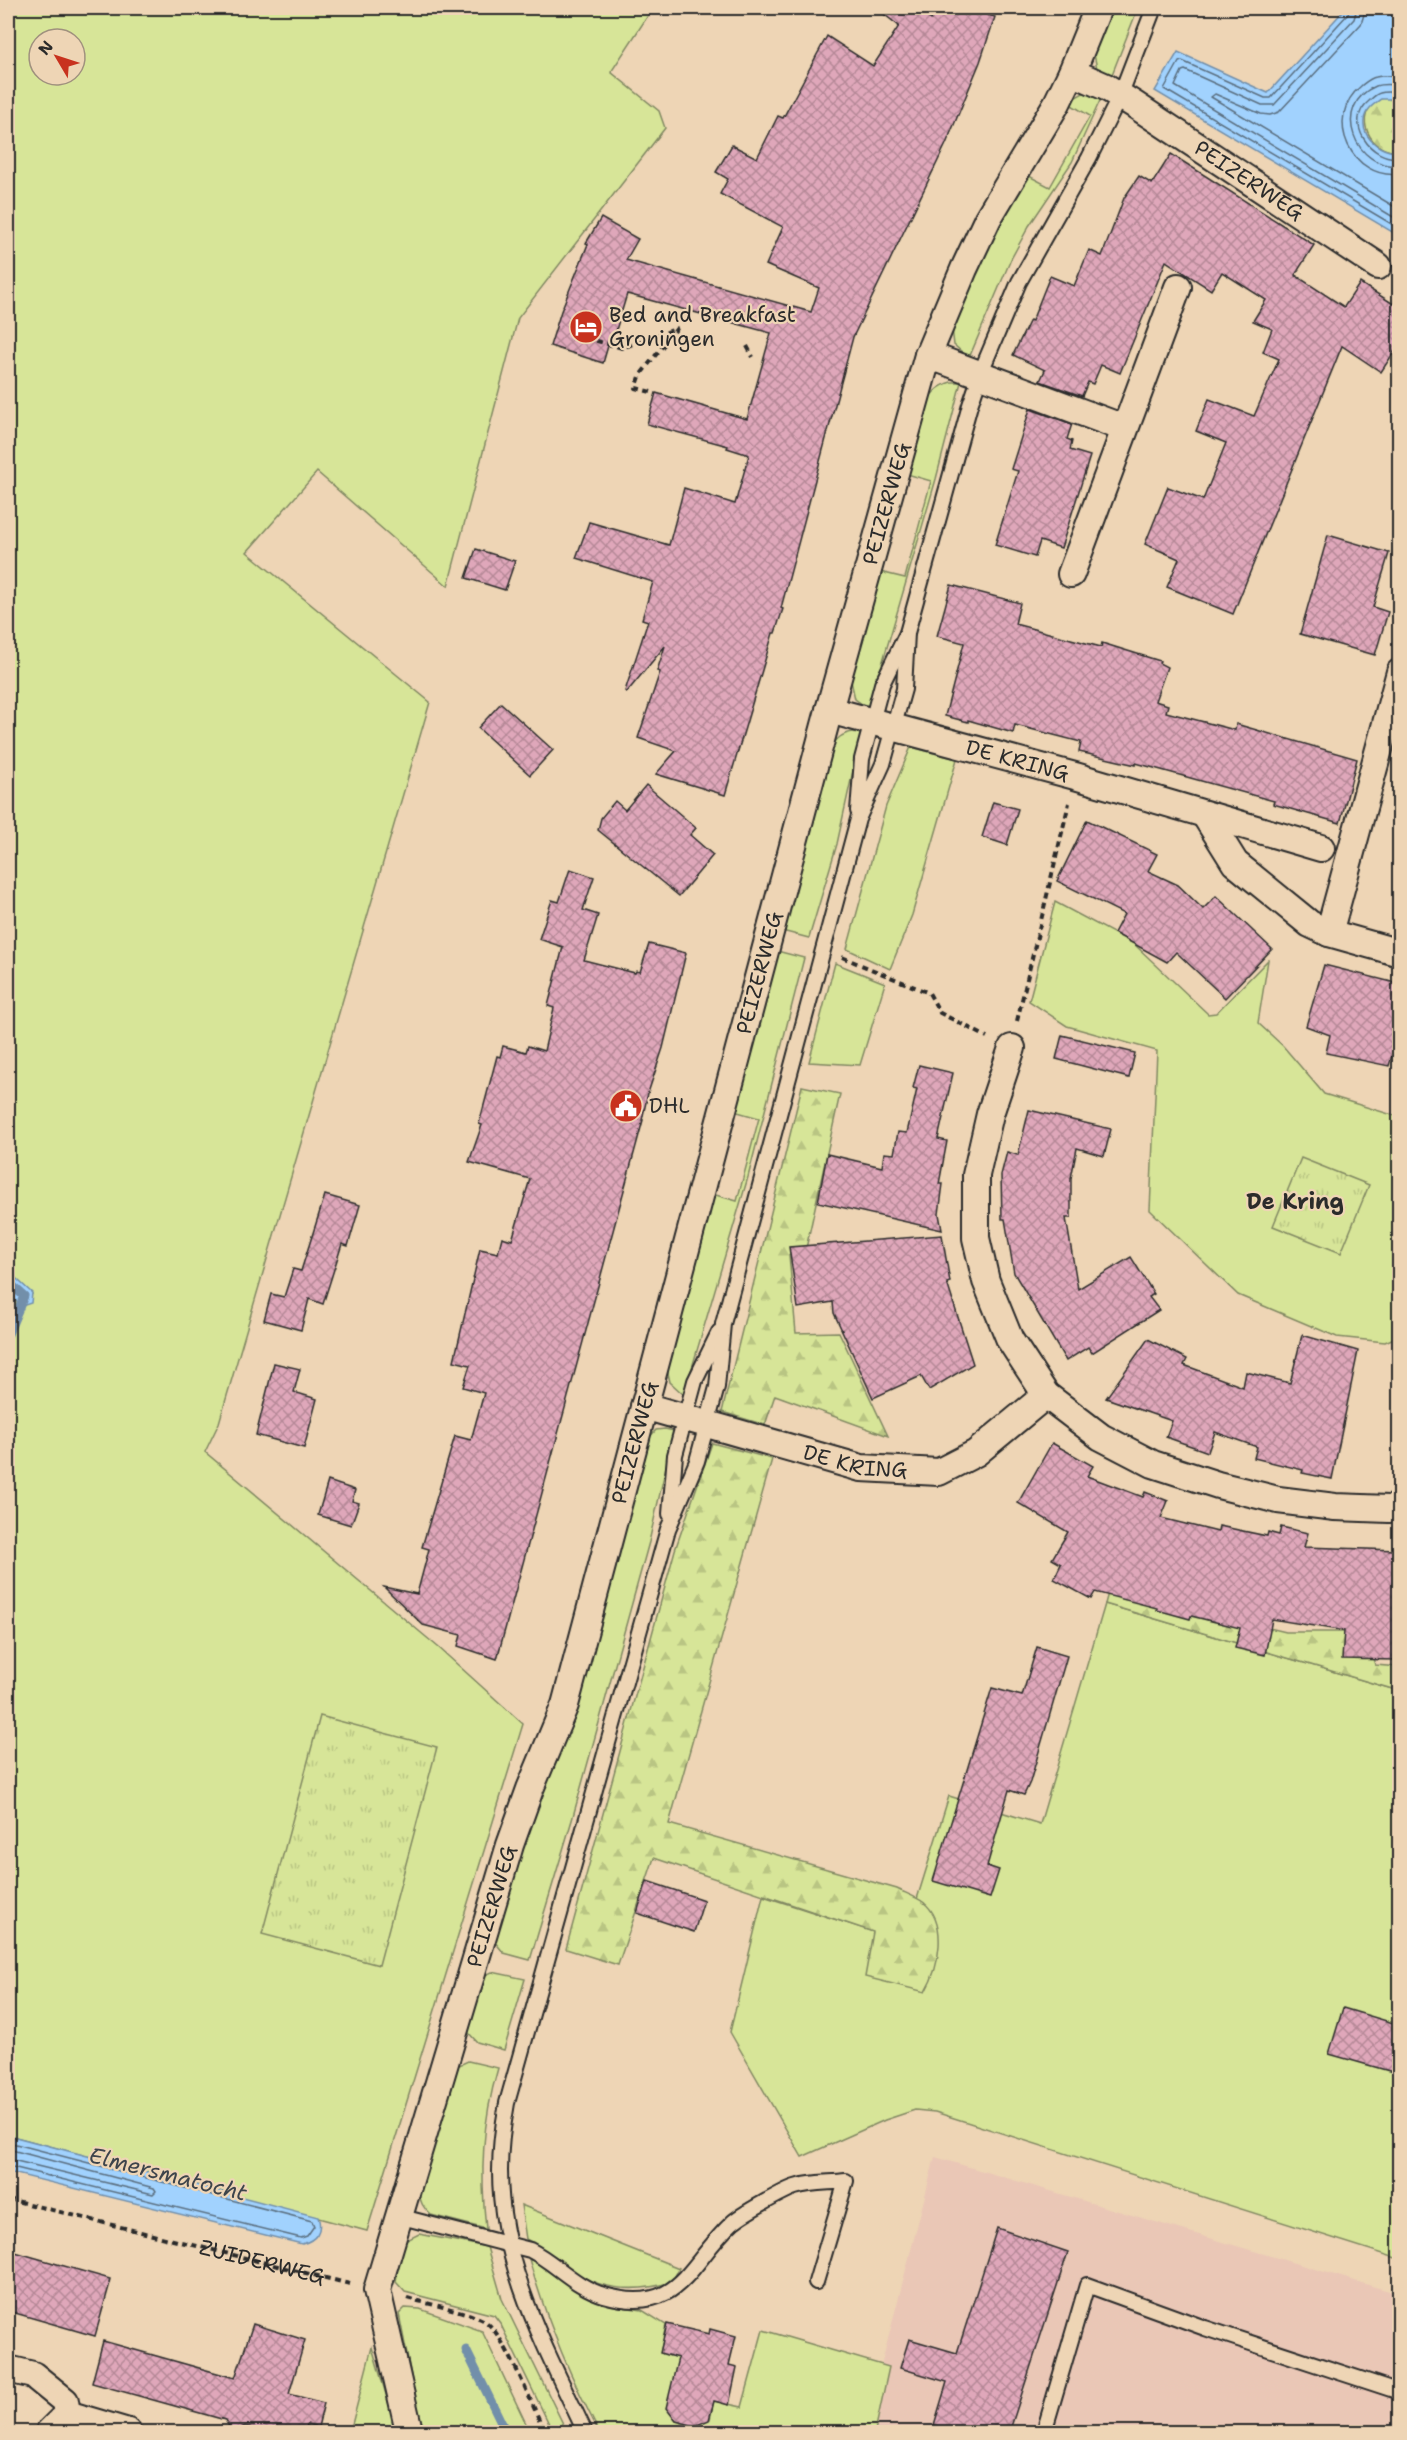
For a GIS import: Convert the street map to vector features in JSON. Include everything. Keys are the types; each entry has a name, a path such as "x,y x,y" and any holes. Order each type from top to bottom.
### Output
{"street":[{"name":"PEIZERWEG","path":"377,2290 510,1845 530,1789 565,1706 829,710 928,355 964,268 988,218 1041,133 1072,72 1098,8"},
{"name":"PEIZERWEG","path":"1072,72 1120,96 1378,266"},
{"path":"1071,574 1178,287"},
{"path":"928,355 1124,428"},
{"path":"1329,933 1400,672"},
{"name":"DE KRING","path":"829,710 1075,776 1321,848"},
{"path":"1205,814 1236,863 1310,924 1329,933 1400,953"},
{"path":"1012,1048 990,1114 976,1175 976,1238 986,1281 1010,1340 1046,1395 1101,1437 1153,1464 1218,1485 1278,1500 1389,1509 1400,1507"},
{"name":"DE KRING","path":"644,1406 861,1468 939,1472 976,1453 1046,1395"},
{"path":"377,2290 408,2426 407,2433"},
{"path":"8,2369 33,2375 65,2401 67,2414"},
{"path":"49,2433 67,2414"},
{"path":"67,2414 128,2433"}],"lane":[{"name":"PEIZERWEG","path":"858,819 862,759 904,689 908,633 970,405 981,374 1019,282 1089,158 1120,96 1154,8"},
{"name":"PEIZERWEG","path":"668,1529 675,1455 717,1387 723,1324 822,952 858,819 883,764 882,684 908,633"},
{"name":"PEIZERWEG","path":"585,2433 533,2321 518,2283 508,2245 501,2204 500,2170 507,2103 668,1529 697,1461 695,1381 723,1324"},
{"path":"398,2216 530,2250 542,2256 571,2279 604,2295 622,2299 657,2297 679,2286 733,2222 795,2187 846,2181 816,2282"},
{"path":"1044,2433 1087,2285 1205,2328 1400,2392"}],"path":[{"path":"586,338 622,348 678,328 641,374 636,388 651,392"},
{"path":"747,346 753,357"},
{"path":"822,952 841,957 929,993 940,1013 1012,1048 1018,1014 1075,776"},
{"name":"ZUIDERWEG","path":"8,2199 377,2290"},
{"path":"377,2290 475,2317 490,2325 501,2340 545,2433"}],"shaded area":[{"path":"935,2157 1399,2294 1399,2432 864,2432"}],"green space":[{"path":"8,8 653,8 611,72 659,111 665,128 518,318 448,586 317,472 247,552 430,702 219,1423 205,1452 438,1647 523,1724 367,2231 8,2135 8,1294 22,1306 32,1294 8,1271"},
{"path":"1110,8 1138,8 1111,77 1097,69 1094,54"},
{"path":"1085,92 1103,94 1072,162 1029,226 1011,259 969,358 954,345 952,328 955,319 992,239 1029,176 1050,187 1090,116 1070,104"},
{"path":"1398,98 1399,151 1389,151 1380,147 1368,132 1365,123 1366,114 1371,106 1380,99"},
{"path":"951,382 961,382 936,479 869,709 855,699 851,681 880,572 905,578 931,481 907,474 927,402 937,389"},
{"path":"853,732 861,734 837,844 809,938 782,931 832,746 840,737"},
{"path":"911,747 957,759 912,915 890,969 847,949 886,806"},
{"path":"1055,902 1134,944 1208,1014 1216,1013 1268,960 1258,1023 1283,1046 1324,1094 1399,1117 1399,1336 1385,1342 1337,1337 1238,1295 1150,1210 1157,1051 1067,1026 1029,1001"},
{"path":"777,951 804,958 748,1177 684,1395 670,1382 666,1364 712,1194 737,1201 759,1118 734,1111"},
{"path":"835,963 885,983 860,1065 809,1062"},
{"path":"802,1086 840,1094 805,1253 789,1255 796,1333 839,1332 888,1436 775,1395 765,1425 722,1412"},
{"path":"1301,1158 1369,1185 1341,1253 1273,1226"},
{"path":"656,1430 674,1431 649,1542 572,1820 530,1960 504,1953 494,1941 528,1818 646,1441"},
{"path":"712,1443 772,1459 669,1824 897,1889 923,1902 931,1911 939,1933 934,1971 925,1992 865,1977 873,1932 654,1858 618,1965 566,1949 675,1550"},
{"path":"1112,1578 1244,1622 1286,1632 1365,1632 1375,1665 1399,1667 1399,1691 1105,1604"},
{"path":"1105,1604 1399,1691 1399,2259 935,2112 915,2110 885,2120 802,2157 730,2032 763,1896 874,1932 924,1903 917,1899 949,1796 1040,1824"},
{"path":"320,1716 437,1747 379,1965 262,1934"},
{"path":"492,1972 525,1979 504,2050 477,2042 467,2031 483,1976"},
{"path":"468,2061 498,2068 489,2108 484,2148 483,2188 486,2229 431,2215 422,2204 419,2191 457,2066"},
{"path":"521,2205 679,2268 672,2282 645,2288 618,2288 580,2276 526,2239"},
{"path":"419,2234 487,2247 502,2299 567,2432 553,2432 494,2315 405,2292 396,2282 400,2251 407,2240"},
{"path":"529,2259 541,2263 591,2298 610,2305 642,2310 666,2325 661,2349 663,2354 678,2358 673,2417 676,2421 695,2426 700,2424 701,2417 710,2419 714,2401 742,2407 763,2330 889,2367 875,2432 599,2432 559,2347"},
{"path":"405,2308 420,2309 482,2331 530,2432 422,2432 399,2314"},
{"path":"372,2347 392,2415 393,2432 350,2432"}],"water":[{"path":"1346,8 1399,8 1399,99 1381,99 1364,117 1364,128 1370,139 1381,148 1399,151 1399,236 1155,91 1178,52 1268,93"},
{"path":"8,1271 32,1293 31,1303 22,1306 8,1294"},
{"path":"8,2135 318,2217 319,2231 315,2237 302,2244 8,2172"}],"building":[{"path":"876,8 915,8 931,20 938,8 966,8 995,17 980,62 946,144 853,337 781,608 783,609 775,633 773,633 725,795 656,774 676,751 638,738 660,672 657,671 665,646 627,692 625,691 648,621 642,619 653,582 576,558 589,522 669,545 684,488 735,504 749,455 727,448 728,446 647,424 656,393 747,419 771,333 627,294 613,340 610,339 603,363 550,346 561,311 588,244 586,243 601,218 638,239 626,260 811,312 819,288 766,265 783,227 720,194 728,179 716,172 732,145 757,158 778,116 783,118 827,36 873,66 899,26"},
{"path":"1171,154 1314,245 1295,275 1344,307 1360,283 1400,308 1400,343 1381,372 1342,346 1233,614 1167,587 1179,559 1145,544 1168,487 1203,500 1226,443 1196,431 1209,399 1254,416 1279,359 1263,352 1272,329 1253,321 1266,300 1222,272 1211,290 1166,261 1120,373 1101,365 1093,384 1088,382 1082,396 1040,381 1045,370 1013,355 1030,320 1032,321 1050,276 1074,286 1089,250 1102,256 1124,198 1139,176 1152,184"},
{"path":"1030,409 1072,424 1067,439 1072,441 1070,450 1090,456 1061,548 1040,541 1035,557 995,545 1018,471 1011,469"},
{"path":"1328,535 1389,553 1373,607 1388,612 1375,655 1300,634"},
{"path":"476,549 515,561 505,590 466,578"},
{"path":"951,585 1020,603 1015,624 1101,647 1102,643 1160,661 1159,663 1167,667 1155,701 1168,705 1166,712 1235,730 1236,724 1357,759 1340,823 1273,804 1274,801 1136,763 1136,765 1079,752 1081,742 1015,725 1013,733 945,716 964,643 937,636"},
{"path":"501,703 553,750 530,775 478,728"},
{"path":"646,785 696,828 690,835 713,855 679,896 598,830 601,818 615,801 625,810"},
{"path":"993,802 1018,809 1007,845 982,837"},
{"path":"1087,820 1157,854 1148,871 1178,885 1203,909 1216,896 1272,949 1225,998 1176,952 1167,962 1114,933 1124,914 1057,881"},
{"path":"570,869 594,877 583,910 598,915 584,960 635,973 640,972 649,944 686,953 663,1048 648,1093 643,1120 497,1659 458,1646 461,1635 423,1625 384,1587 417,1594 429,1549 422,1547 455,1436 471,1440 484,1393 463,1387 470,1365 454,1361 480,1249 498,1253 502,1237 512,1240 530,1179 469,1162 482,1125 479,1124 497,1056 500,1057 503,1046 526,1052 528,1046 544,1051 554,1008 548,1006 563,947 539,939 552,900 559,902"},
{"path":"1324,965 1400,984 1400,1058 1392,1056 1389,1066 1326,1053 1330,1035 1306,1026"},
{"path":"1062,1035 1135,1053 1129,1078 1056,1059"},
{"path":"919,1065 953,1073 938,1139 947,1141 939,1184 943,1184 939,1214 942,1230 818,1202 827,1154 882,1167 884,1153 894,1154 898,1132 907,1133 917,1089 913,1088"},
{"path":"1029,1110 1111,1129 1104,1156 1077,1148 1071,1178 1071,1218 1066,1218 1078,1289 1131,1257 1154,1294 1149,1297 1159,1310 1092,1353 1088,1347 1066,1361 1014,1273 1005,1219 1002,1219 1001,1175 1007,1152 1018,1155"},
{"path":"325,1195 360,1205 348,1246 342,1244 323,1304 309,1299 301,1330 264,1320 271,1294 284,1297 293,1269 301,1271"},
{"path":"942,1235 950,1282 947,1283 973,1364 929,1390 921,1376 873,1398 834,1313 833,1302 798,1308 789,1247"},
{"path":"1302,1335 1358,1351 1332,1479 1302,1473 1303,1470 1254,1458 1257,1447 1215,1432 1208,1452 1166,1437 1172,1421 1106,1398 1148,1339 1187,1359 1184,1365 1243,1387 1246,1372 1290,1383"},
{"path":"274,1363 300,1369 294,1392 317,1399 304,1448 256,1435"},
{"path":"1052,1443 1093,1466 1087,1476 1143,1497 1145,1492 1168,1501 1161,1518 1218,1532 1219,1526 1267,1536 1268,1532 1279,1535 1281,1527 1308,1533 1304,1547 1397,1550 1396,1660 1342,1659 1344,1631 1272,1619 1265,1655 1235,1648 1240,1628 1191,1616 1190,1619 1095,1592 1091,1599 1054,1579 1061,1564 1052,1559 1068,1532 1018,1503"},
{"path":"328,1481 355,1490 352,1501 359,1503 351,1525 318,1515"},
{"path":"1037,1647 1067,1656 1030,1782 1024,1795 1009,1790 987,1866 999,1870 990,1898 933,1881 992,1688 1022,1696"},
{"path":"647,1881 704,1900 694,1932 637,1913"},
{"path":"1343,2008 1400,2025 1400,2050 1393,2072 1329,2054"},
{"path":"997,2228 1068,2252 1009,2433 958,2433 934,2425 947,2382 900,2368 909,2339 957,2353"},
{"path":"8,2250 110,2279 95,2336 8,2311"},
{"path":"253,2324 305,2340 289,2394 324,2403 318,2427 307,2424 305,2433 271,2433 245,2426 233,2433 225,2420 92,2383 103,2341 235,2378"},
{"path":"667,2324 709,2334 710,2329 736,2336 729,2365 737,2367 729,2405 714,2401 709,2420 695,2426 676,2421 666,2408 678,2358 660,2353"}],"waterway":[{"path":"8,1282 24,1296 8,1334"},
{"name":"Elmersmatocht","path":"466,2350 506,2432"}],"place":[{"name":"Bed and Breakfast Groningen","path":"586,327"},
{"name":"DHL","path":"626,1106"}],"district":[{"name":"De Kring","path":"1295,1201"}]}
